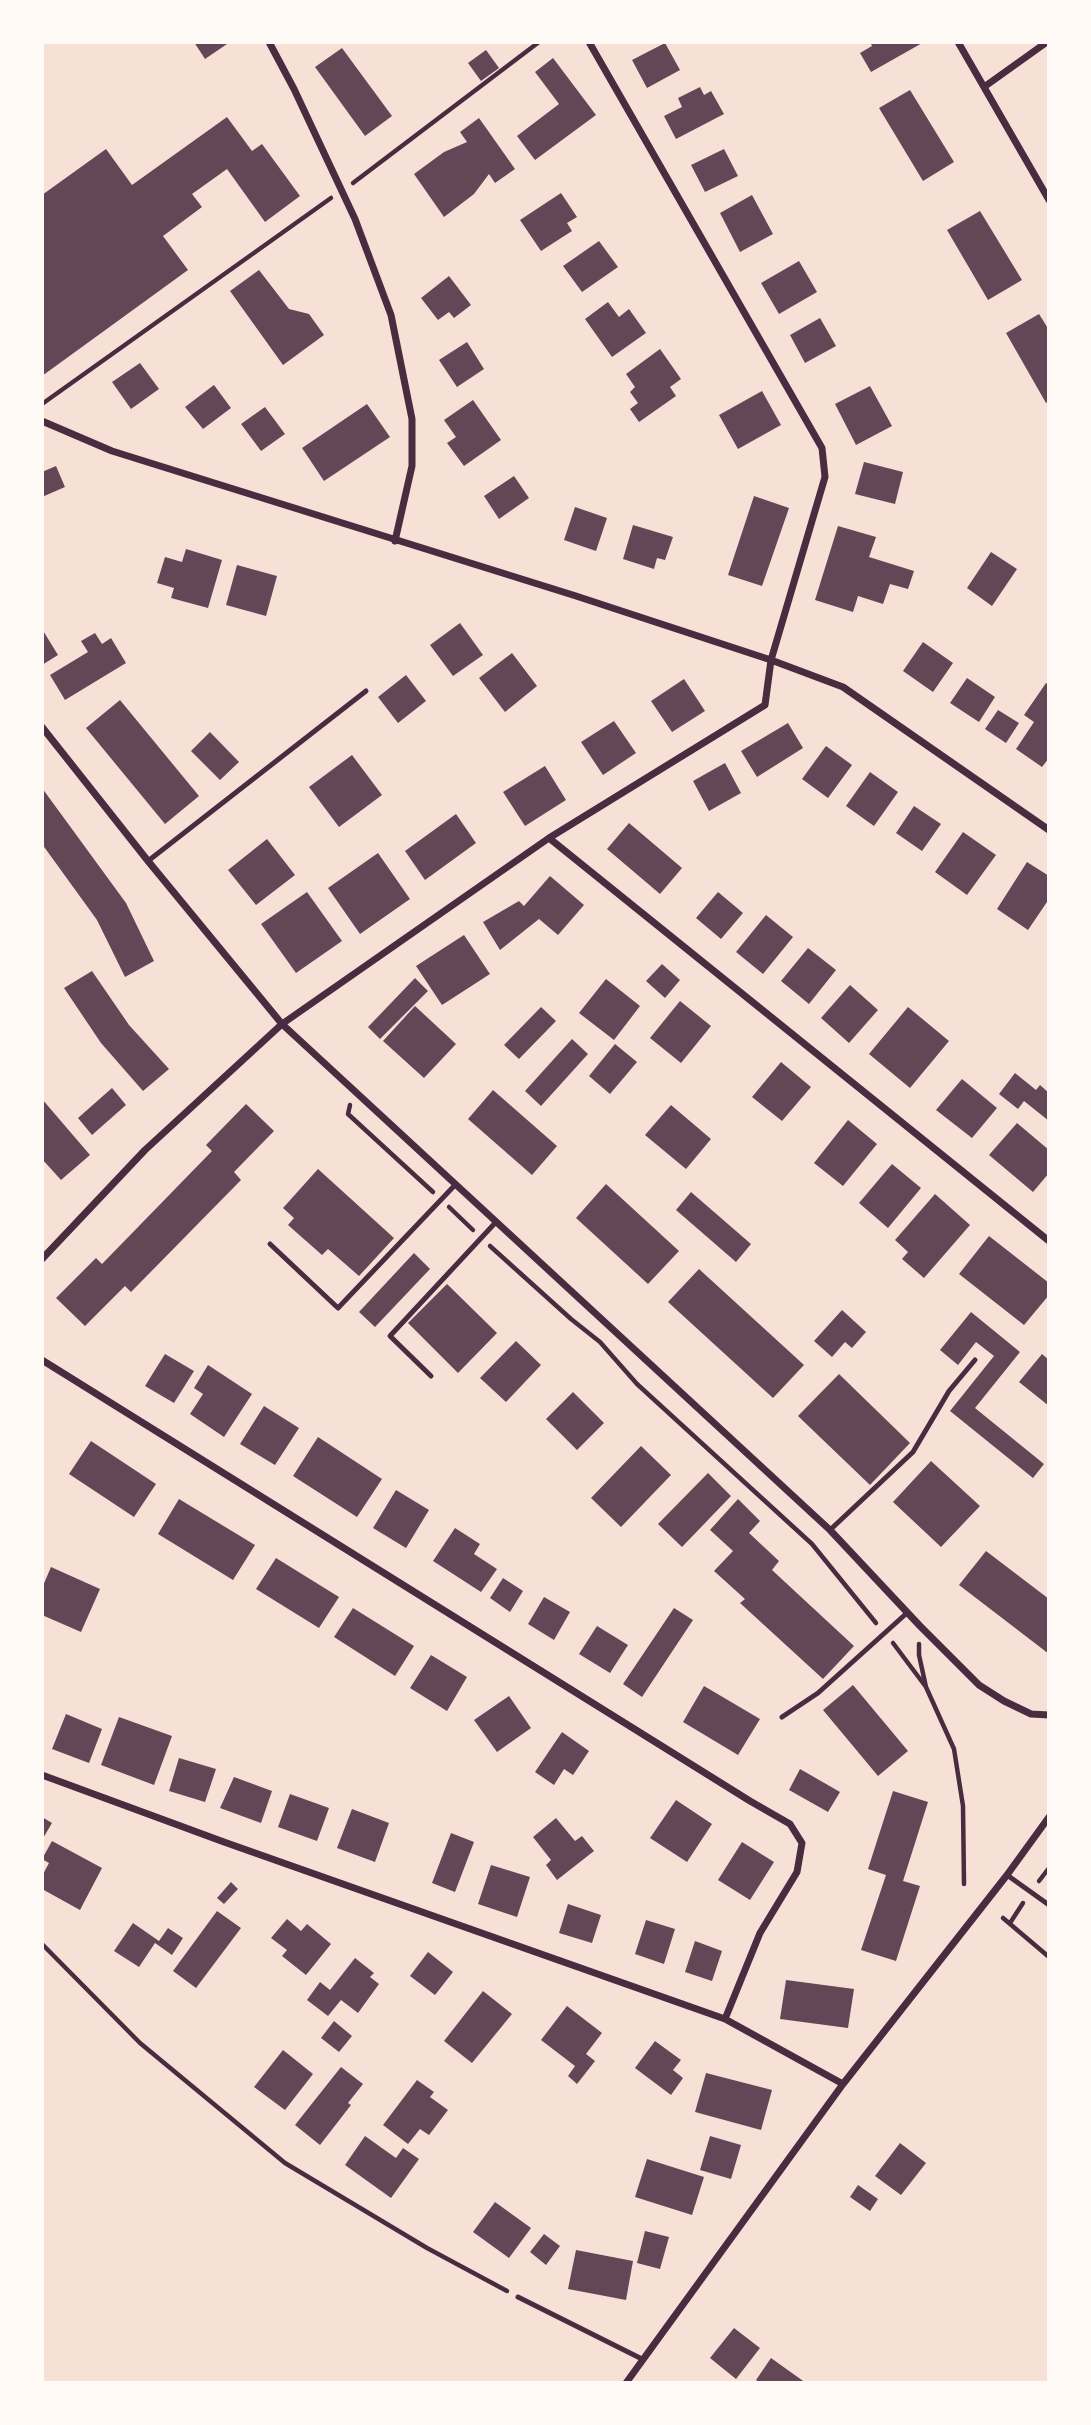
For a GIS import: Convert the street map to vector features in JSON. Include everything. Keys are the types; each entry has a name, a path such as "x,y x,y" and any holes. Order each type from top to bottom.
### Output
{"street":[{"path":"269,42 355,219 391,314 412,419 412,466 395,541"},
{"path":"42,1259 145,1150 282,1024 549,838 765,705 771,660 825,477 822,448 589,42"},
{"path":"958,42 1049,200"},
{"path":"984,87 1047,42"},
{"path":"42,421 112,451 576,596 771,660 843,687 1049,830"},
{"path":"42,727 282,1024 830,1530 979,1685 1031,1714 1049,1715"},
{"path":"549,838 1049,1241"},
{"path":"42,1360 790,1824 802,1843 797,1872 760,1933 724,2019"},
{"path":"42,1774 224,1842 724,2019 843,2084"},
{"path":"626,2383 843,2084 1007,1875 1049,1817"}],"lane":[{"path":"148,861 366,691"},
{"path":"270,1244 338,1308 455,1185"},
{"path":"431,1376 390,1336 496,1222"},
{"path":"830,1530 913,1451 949,1391 975,1360"},
{"path":"782,1717 818,1693 908,1612"},
{"path":"1007,1875 1049,1905"},
{"path":"518,2297 642,2359"}],"path":[{"path":"42,404 341,191 539,42"},
{"path":"352,1091 348,1114 571,1319 600,1342 638,1384 812,1544 926,1687"},
{"path":"920,1626 919,1655 926,1687 954,1749 963,1806 964,1884"},
{"path":"1010,1923 1030,1892"},
{"path":"1003,1918 1049,1957"},
{"path":"42,1944 140,2043 285,2163 427,2248 518,2297"}],"building":[{"path":"194,42 230,42 205,59"},
{"path":"870,42 924,42 871,72 860,53 872,46"},
{"path":"665,43 680,70 647,88 632,60"},
{"path":"342,48 392,116 365,136 315,67"},
{"path":"486,50 499,68 481,81 468,63"},
{"path":"553,58 596,115 535,160 517,136 559,104 535,72"},
{"path":"700,87 704,95 711,91 724,114 676,139 664,116 682,107 678,98"},
{"path":"910,90 954,162 923,181 879,108"},
{"path":"227,117 252,151 262,144 300,196 265,222 227,169 192,194 202,207 163,236 188,270 42,376 42,195 106,149 132,185"},
{"path":"479,118 515,169 495,183 489,174 474,194 444,217 414,174 444,152 467,142 460,132"},
{"path":"724,149 738,176 705,192 691,165"},
{"path":"561,193 577,217 567,223 572,231 541,251 520,220"},
{"path":"752,195 773,234 740,252 720,213"},
{"path":"980,211 1022,280 988,300 947,230"},
{"path":"599,241 618,267 582,292 563,266"},
{"path":"799,261 817,292 779,314 761,283"},
{"path":"259,270 289,309 309,314 324,335 283,365 230,291"},
{"path":"449,276 471,305 454,318 449,312 438,320 421,298"},
{"path":"608,302 619,317 629,309 646,333 612,357 585,319"},
{"path":"1039,314 1049,330 1049,401 1046,403 1006,333"},
{"path":"820,318 836,346 805,363 790,335"},
{"path":"467,342 484,369 457,387 439,360"},
{"path":"660,349 681,379 670,387 676,396 639,422 630,409 638,403 630,392 635,387 626,374"},
{"path":"140,363 159,389 131,409 112,382"},
{"path":"214,385 231,408 203,429 185,407"},
{"path":"870,386 892,426 856,445 835,404"},
{"path":"762,391 781,425 738,449 719,415"},
{"path":"473,400 501,440 464,466 447,443 456,437 444,420"},
{"path":"367,404 390,437 324,481 302,448"},
{"path":"265,407 285,434 261,451 241,424"},
{"path":"864,462 903,472 895,504 855,494"},
{"path":"56,466 65,487 42,497 42,472"},
{"path":"514,476 529,498 499,519 484,496"},
{"path":"754,496 789,508 762,586 728,575"},
{"path":"575,507 607,518 596,551 564,540"},
{"path":"633,525 673,537 665,560 657,558 654,569 623,559"},
{"path":"838,526 876,537 869,557 914,571 908,589 890,584 883,604 858,596 853,612 815,600"},
{"path":"186,549 222,560 208,608 171,598 174,588 157,583 165,557 182,562"},
{"path":"991,552 1017,569 992,606 967,588"},
{"path":"237,565 277,576 266,616 226,605"},
{"path":"460,623 483,655 453,676 430,645"},
{"path":"42,629 58,655 42,665"},
{"path":"95,633 102,644 111,638 126,663 65,700 50,675 88,652 81,641"},
{"path":"923,642 953,663 933,692 903,671"},
{"path":"512,653 537,686 505,712 479,678"},
{"path":"406,675 426,701 398,723 378,697"},
{"path":"967,678 995,697 979,722 950,703"},
{"path":"684,679 705,711 672,732 651,701"},
{"path":"1046,683 1049,685 1049,758 1042,767 1016,749 1034,722 1024,715"},
{"path":"120,700 199,796 165,824 86,728"},
{"path":"998,710 1019,723 1006,743 985,729"},
{"path":"614,721 636,753 603,775 581,742"},
{"path":"788,723 803,748 757,777 741,751"},
{"path":"210,732 239,762 220,780 191,751"},
{"path":"826,746 852,765 828,798 802,779"},
{"path":"352,755 382,795 339,827 309,787"},
{"path":"725,763 741,793 709,811 693,781"},
{"path":"545,766 566,800 525,826 503,792"},
{"path":"870,772 898,792 874,826 846,806"},
{"path":"42,788 126,903 154,961 125,977 97,920 42,844"},
{"path":"914,806 941,824 922,851 896,833"},
{"path":"456,814 476,843 425,880 405,851"},
{"path":"629,823 682,868 660,894 607,849"},
{"path":"963,832 996,855 967,895 935,872"},
{"path":"267,839 295,875 256,905 228,870"},
{"path":"378,853 410,899 360,934 328,888"},
{"path":"1027,862 1049,876 1049,899 1028,930 997,909"},
{"path":"550,876 584,905 558,935 539,919 500,950 483,922 519,901 524,906"},
{"path":"307,892 342,941 296,973 261,924"},
{"path":"718,892 743,913 721,939 696,918"},
{"path":"766,915 793,937 763,974 736,952"},
{"path":"464,935 490,974 442,1005 416,966"},
{"path":"808,948 836,970 809,1004 781,981"},
{"path":"662,964 680,980 665,998 646,981"},
{"path":"92,971 129,1025 169,1069 143,1091 101,1043 64,988"},
{"path":"415,978 428,991 380,1039 368,1027"},
{"path":"606,979 640,1006 614,1040 579,1013"},
{"path":"850,985 878,1010 849,1043 821,1018"},
{"path":"680,1001 711,1026 681,1063 650,1038"},
{"path":"415,1006 456,1044 424,1078 383,1041"},
{"path":"541,1007 556,1021 519,1059 504,1045"},
{"path":"908,1007 949,1041 910,1088 869,1054"},
{"path":"572,1039 588,1054 541,1106 525,1091"},
{"path":"615,1044 637,1062 610,1094 589,1076"},
{"path":"781,1062 811,1087 782,1121 752,1097"},
{"path":"1015,1073 1036,1090 1040,1085 1049,1093 1049,1121 1024,1101 1018,1109 999,1094"},
{"path":"962,1079 997,1108 972,1138 936,1110"},
{"path":"112,1088 126,1105 92,1135 78,1118"},
{"path":"493,1090 557,1146 532,1175 468,1119"},
{"path":"42,1099 90,1155 61,1180 42,1159"},
{"path":"246,1104 274,1131 234,1172 241,1180 131,1292 125,1286 85,1326 56,1298 96,1258 102,1264 212,1151 206,1145"},
{"path":"671,1105 711,1139 686,1169 645,1135"},
{"path":"848,1120 877,1144 843,1186 814,1163"},
{"path":"1017,1123 1049,1150 1049,1173 1033,1192 989,1155"},
{"path":"892,1164 921,1188 888,1228 859,1203"},
{"path":"318,1169 394,1238 359,1276 328,1249 322,1255 288,1225 294,1218 283,1208"},
{"path":"606,1184 679,1251 648,1284 576,1218"},
{"path":"691,1192 751,1244 736,1262 676,1210"},
{"path":"935,1194 970,1225 924,1278 902,1259 908,1252 895,1240"},
{"path":"989,1236 1049,1283 1049,1295 1024,1325 959,1274"},
{"path":"414,1253 430,1269 375,1327 359,1312"},
{"path":"699,1269 804,1365 773,1398 668,1302"},
{"path":"447,1284 497,1333 458,1373 408,1323"},
{"path":"842,1310 866,1332 852,1348 845,1342 832,1357 814,1341"},
{"path":"971,1312 1020,1352 975,1408 1044,1464 1033,1478 950,1411 994,1356 976,1342 958,1365 940,1350"},
{"path":"516,1341 541,1365 506,1402 480,1378"},
{"path":"165,1354 194,1371 174,1403 145,1386"},
{"path":"1042,1354 1049,1360 1049,1406 1019,1382"},
{"path":"208,1365 252,1394 224,1437 190,1414 203,1394 194,1388"},
{"path":"839,1374 910,1443 870,1485 798,1416"},
{"path":"573,1392 604,1423 577,1450 546,1419"},
{"path":"264,1406 299,1428 275,1465 240,1444"},
{"path":"318,1437 382,1479 357,1517 293,1476"},
{"path":"91,1441 156,1484 134,1517 69,1474"},
{"path":"641,1446 671,1475 621,1527 591,1498"},
{"path":"931,1461 980,1506 941,1547 893,1502"},
{"path":"708,1473 731,1496 682,1547 658,1524"},
{"path":"396,1490 429,1510 406,1548 373,1528"},
{"path":"179,1499 255,1545 233,1580 158,1534"},
{"path":"738,1499 760,1521 749,1533 779,1561 772,1570 854,1646 823,1679 740,1603 745,1599 714,1571 733,1551 710,1530"},
{"path":"455,1528 480,1544 474,1554 497,1569 481,1592 433,1561"},
{"path":"986,1551 1049,1599 1049,1654 959,1585"},
{"path":"276,1558 339,1597 319,1628 256,1589"},
{"path":"51,1567 100,1589 81,1632 42,1615 42,1588"},
{"path":"503,1578 523,1591 510,1612 490,1598"},
{"path":"544,1597 570,1612 554,1640 528,1624"},
{"path":"353,1608 414,1646 395,1676 334,1637"},
{"path":"674,1608 693,1620 642,1697 623,1684"},
{"path":"597,1626 628,1645 610,1673 579,1654"},
{"path":"431,1655 467,1677 447,1711 410,1688"},
{"path":"853,1685 908,1751 878,1776 823,1710"},
{"path":"704,1686 760,1719 738,1755 683,1722"},
{"path":"509,1696 531,1728 497,1752 474,1720"},
{"path":"66,1714 102,1729 89,1763 52,1749"},
{"path":"119,1717 172,1736 154,1785 101,1765"},
{"path":"562,1732 589,1751 573,1775 564,1769 554,1785 535,1772"},
{"path":"179,1758 216,1769 205,1802 169,1791"},
{"path":"800,1769 840,1792 828,1812 789,1790"},
{"path":"234,1777 272,1791 261,1823 220,1808"},
{"path":"893,1791 928,1802 903,1881 920,1886 896,1961 861,1950 886,1875 868,1869"},
{"path":"290,1794 329,1808 317,1841 278,1827"},
{"path":"676,1800 712,1824 687,1862 650,1838"},
{"path":"352,1809 389,1823 375,1862 337,1848"},
{"path":"42,1817 52,1823 42,1840"},
{"path":"556,1818 575,1841 582,1836 594,1851 557,1880 546,1865 551,1860 533,1837"},
{"path":"451,1833 474,1842 455,1892 432,1883"},
{"path":"52,1841 102,1868 80,1910 42,1889 42,1876 49,1863 42,1859"},
{"path":"742,1842 774,1862 750,1900 718,1880"},
{"path":"491,1865 530,1877 517,1917 478,1904"},
{"path":"231,1882 238,1889 224,1904 217,1898"},
{"path":"568,1904 601,1915 592,1943 559,1933"},
{"path":"217,1911 241,1928 196,1988 173,1971"},
{"path":"287,1919 301,1931 307,1924 331,1944 306,1975 282,1956 287,1950 271,1938"},
{"path":"646,1920 675,1929 664,1964 635,1954"},
{"path":"133,1923 159,1941 168,1928 183,1938 172,1955 155,1943 139,1967 114,1951"},
{"path":"695,1941 722,1951 712,1981 685,1972"},
{"path":"428,1952 453,1972 435,1995 410,1976"},
{"path":"355,1958 374,1973 370,1977 379,1984 358,2013 341,2000 328,2016 307,2000 320,1982 330,1990"},
{"path":"786,1980 854,1989 848,2028 780,2019"},
{"path":"483,1991 512,2014 472,2063 444,2041"},
{"path":"567,2006 602,2033 586,2054 595,2061 577,2084 568,2076 575,2066 541,2040"},
{"path":"334,2021 352,2036 339,2052 321,2038"},
{"path":"655,2041 681,2060 673,2070 683,2078 671,2095 635,2068"},
{"path":"283,2050 313,2074 285,2110 254,2087"},
{"path":"341,2067 363,2084 348,2103 351,2105 320,2145 295,2125"},
{"path":"706,2073 772,2090 761,2130 695,2112"},
{"path":"417,2080 434,2092 430,2097 448,2110 429,2135 420,2129 408,2144 383,2125"},
{"path":"365,2136 396,2158 403,2148 419,2159 391,2198 345,2165"},
{"path":"710,2136 741,2145 731,2179 700,2170"},
{"path":"900,2143 926,2163 901,2195 875,2176"},
{"path":"647,2159 704,2177 692,2215 635,2197"},
{"path":"858,2185 878,2199 870,2211 850,2197"},
{"path":"495,2202 531,2228 509,2258 473,2232"},
{"path":"645,2231 669,2237 660,2269 637,2263"},
{"path":"544,2234 560,2246 546,2265 530,2252"},
{"path":"576,2250 633,2261 626,2300 568,2289"},
{"path":"734,2328 760,2348 736,2379 710,2358"},
{"path":"771,2358 806,2383 760,2383 756,2380"}]}
